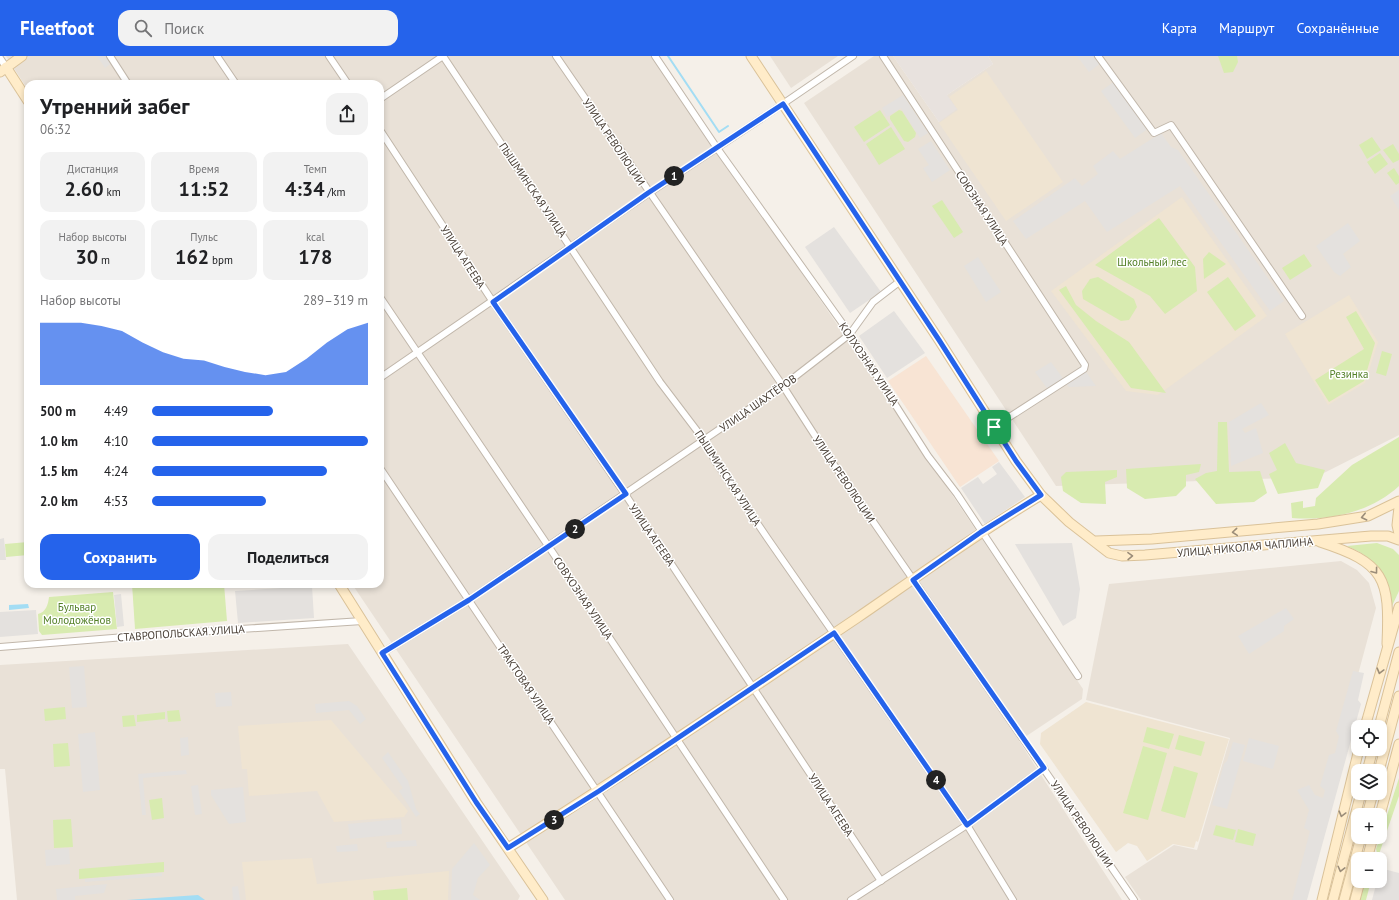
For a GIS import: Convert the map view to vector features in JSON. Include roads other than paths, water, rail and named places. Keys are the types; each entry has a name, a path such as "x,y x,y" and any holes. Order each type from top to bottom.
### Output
{"street":[{"path":"3,69 22,56"},
{"path":"110,56 125,80"},
{"path":"217,56 233,80"},
{"path":"329,56 345,80"},
{"path":"384,96 443,56"},
{"name":"ПЫШМИНСКАЯ УЛИЦА","path":"443,56 660,382 704,440 750,513 967,825 1013,900"},
{"name":"УЛИЦА РЕВОЛЮЦИИ","path":"556,56 648,193 783,386 830,459 1134,900"},
{"name":"КОЛХОЗНАЯ УЛИЦА","path":"655,56 717,148 850,334 928,456 956,494 1078,676"},
{"name":"УЛИЦА НИКОЛАЯ ЧАПЛИНА","path":"751,56 899,282 939,340 994,427 1041,495 1069,522 1096,541 1109,553 1128,557 1372,536 1388,536 1399,540"},
{"path":"384,375 493,302 648,193 853,56"},
{"name":"СОЮЗНАЯ УЛИЦА","path":"883,56 1085,365 1084,368 994,427"},
{"path":"1098,56 1154,133 1171,125 1302,316"},
{"path":"0,58 3,69 24,96"},
{"name":"УЛИЦА АГЕЕВА","path":"384,136 493,302 626,494 881,881"},
{"name":"УЛИЦА ШАХТЁРОВ","path":"382,653 469,600 783,386 850,334 873,302 899,282"},
{"name":"СОВХОЗНАЯ УЛИЦА","path":"384,303 549,546 784,900"},
{"name":"ТРАКТОВАЯ УЛИЦА","path":"384,474 599,791 670,900"},
{"path":"508,848 599,791 754,688 981,532 1041,495"},
{"name":"УЛИЦА НИКОЛАЯ ЧАПЛИНА","path":"1096,541 1152,539 1318,524 1368,516 1399,501"},
{"path":"1399,507 1397,524 1399,534"},
{"path":"1317,541 1360,558 1372,566 1380,577 1385,590 1388,606 1387,644"},
{"path":"341,588 476,802 544,900"},
{"path":"1367,720 1387,644 1399,607"},
{"name":"СТАВРОПОЛЬСКАЯ УЛИЦА","path":"0,648 150,635 362,621"},
{"path":"1381,720 1399,652"},
{"path":"1381,764 1399,696"},
{"path":"1382,808 1399,744"},
{"path":"1322,900 1357,756"},
{"path":"851,900 967,825 1044,768"},
{"path":"1333,900 1359,800"},
{"path":"1344,900 1360,844"},
{"path":"1355,900 1358,888"}],"water":[{"path":"28,604 29,608 9,610 9,605"},
{"path":"198,895 205,900 127,900"}],"waterway":[{"path":"668,56 719,132 728,126"}],"park label":[{"name":"Школьный лес","path":"1152,262"},
{"name":"Резинка","path":"1349,374"},
{"name":"Бульвар Молодожёнов","path":"77,613"}]}
